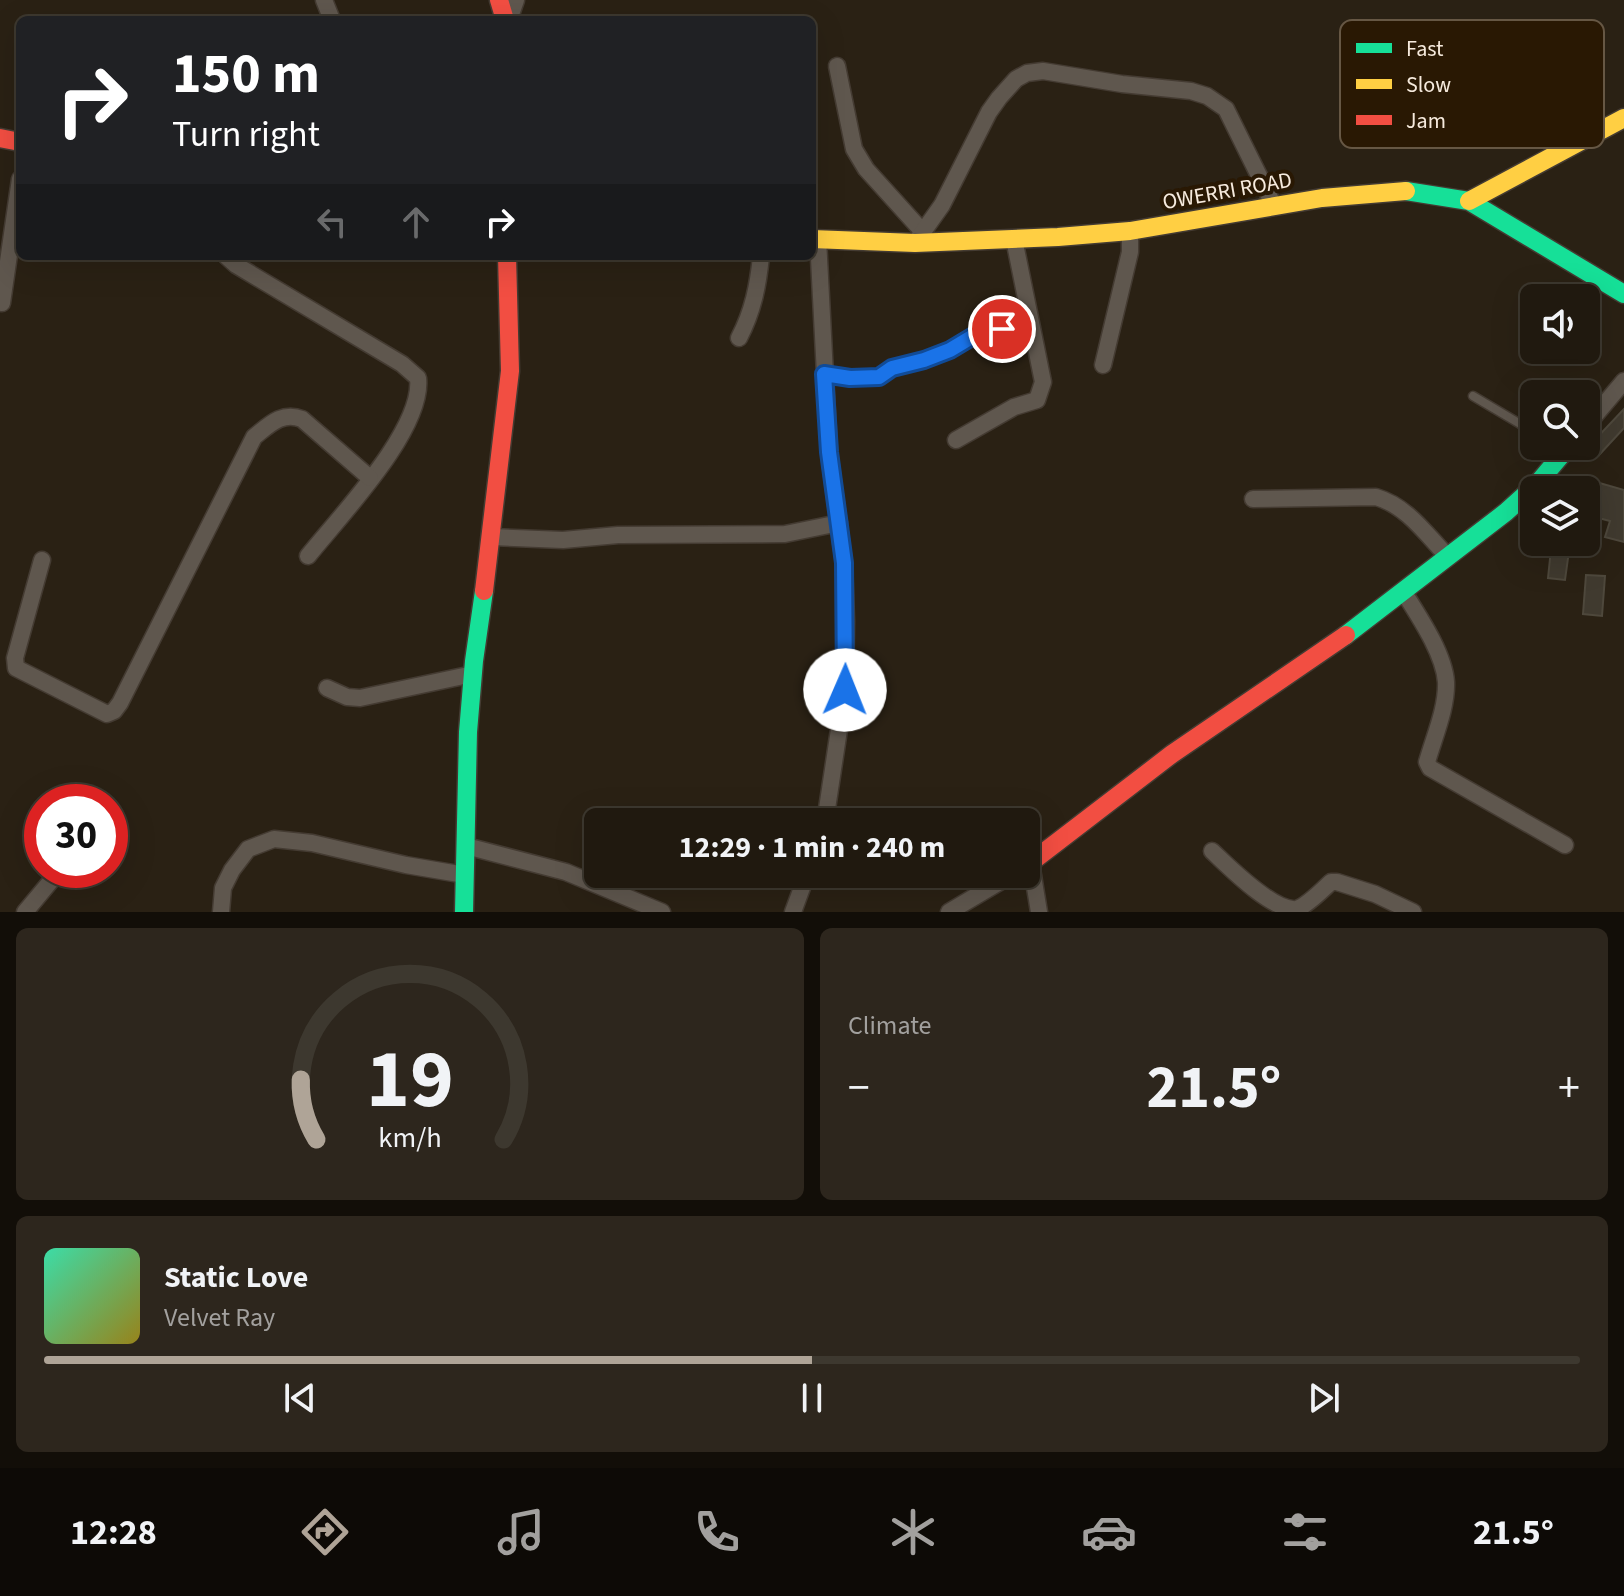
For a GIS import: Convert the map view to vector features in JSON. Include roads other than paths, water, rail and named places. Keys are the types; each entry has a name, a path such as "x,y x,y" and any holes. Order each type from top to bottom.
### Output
{"main road":[{"path":"1604,129 1624,118"},
{"path":"1469,201 1568,148"},
{"name":"OWERRI ROAD","path":"816,239 1014,239 1130,231 1322,198 1410,191 1469,201 1624,294"},
{"path":"464,912 468,732 510,371 507,260"},
{"path":"1040,856 1172,754 1331,647 1506,512 1537,484 1555,460"}],"street":[{"path":"837,66 854,149 919,238 942,205 999,98 1016,79 1027,73 1043,71 1191,91 1207,96 1226,109 1274,206"},
{"path":"2,303 16,207"},
{"path":"1103,365 1130,252 1130,231"},
{"path":"956,440 1014,407 1037,400 1041,393 1043,382 1014,239"},
{"path":"816,254 829,452 845,592 845,690 827,808"},
{"path":"232,260 402,364 418,378 419,390 401,439 308,556"},
{"path":"739,338 754,301 760,260"},
{"path":"1600,409 1624,381"},
{"path":"42,560 15,658 16,668 107,714 120,703 254,437 276,420 292,415 302,419 370,478"},
{"path":"1253,499 1376,497 1392,502 1407,513 1448,557"},
{"path":"492,537 563,540 663,534 785,534 839,523"},
{"path":"1403,591 1420,617 1444,672 1446,685 1427,762 1430,768 1565,845"},
{"path":"327,688 347,697 360,698 473,674"},
{"path":"221,912 223,888 232,870 248,849 274,839 312,843 465,875"},
{"path":"466,846 566,872 662,912"},
{"path":"1212,851 1262,900 1281,910 1296,910 1331,882 1337,882 1375,894 1413,912"},
{"path":"25,912 45,888"},
{"path":"793,912 802,888"},
{"path":"949,912 989,888"},
{"path":"1033,888 1039,912"}],"lane":[{"path":"824,374 850,378 879,377 892,368 950,350 975,335 1002,329"},
{"path":"1473,396 1520,424"}]}
